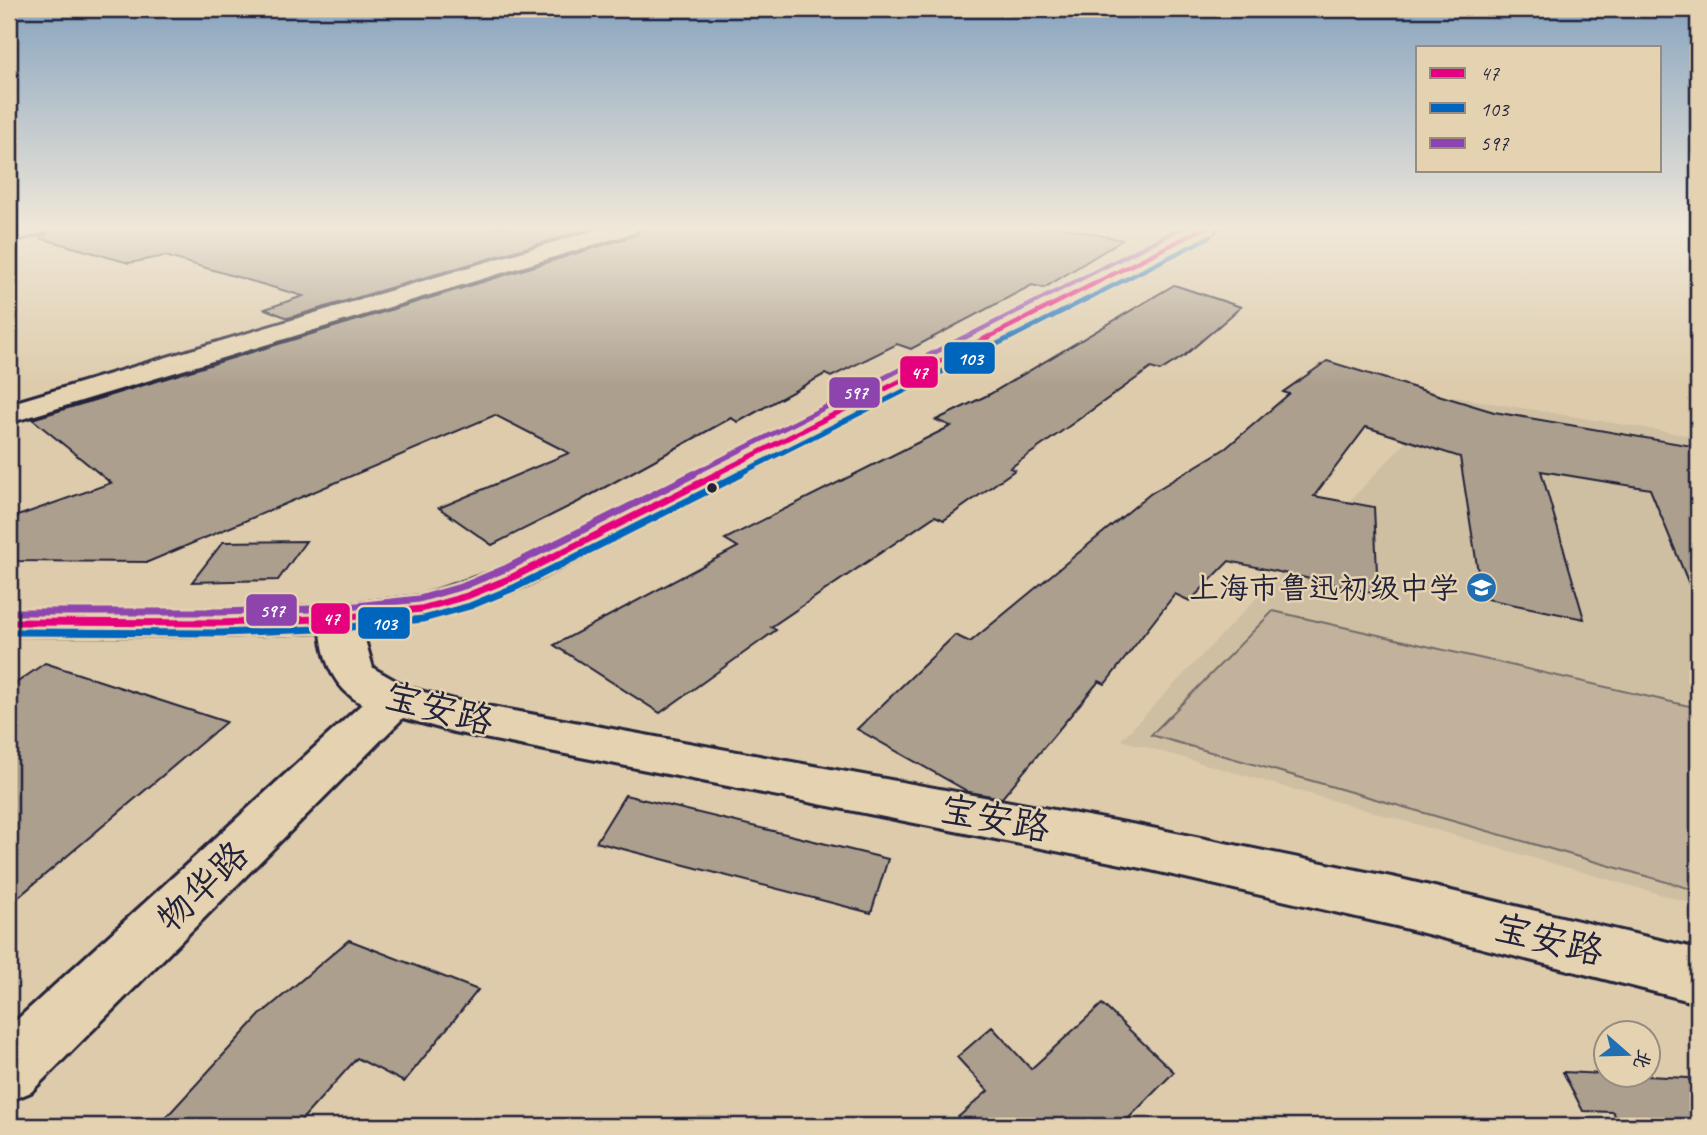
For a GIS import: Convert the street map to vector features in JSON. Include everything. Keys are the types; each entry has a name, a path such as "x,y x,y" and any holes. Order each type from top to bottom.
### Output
{"street":[{"path":"9,414 453,280"},
{"path":"9,622 221,623 340,618 421,609 467,596 511,578 1101,280"},
{"name":"宝安路","path":"340,618 345,660 352,674 371,691 394,700 479,721 1001,818 1262,872 1698,976"},
{"name":"物华路","path":"9,1070 394,700"}],"shaded area":[{"name":"上海市鲁迅初级中学","path":"1450,396 1698,437 1698,905 1121,740"},
{"path":"1273,611 1698,708 1698,891 1151,735"}],"building":[{"path":"248,280 417,280 288,318 265,309 303,296"},
{"path":"489,280 1057,280 1044,288 1032,285 911,349 897,344 831,377 825,374 738,422 731,418 578,502 492,545 439,508 569,453 495,415 148,562 9,561 9,519 111,483 32,419"},
{"path":"1174,285 1241,307 1184,356 1160,371 1151,368 1010,468 1015,470 944,520 935,516 771,627 776,630 660,713 554,645 738,547 725,539 951,426 936,420 990,394"},
{"path":"1327,361 1494,412 1698,447 1698,606 1650,489 1541,471 1584,619 1482,598 1460,457 1366,427 1314,496 1374,507 1378,594 1229,561 1190,601 1175,594 1105,684 1099,681 1002,798 969,792 857,729 955,635 970,642 1150,494 1226,448 1289,394 1283,392"},
{"path":"306,541 278,580 192,582 223,542"},
{"path":"45,663 226,722 9,905 9,688"},
{"path":"625,795 888,859 871,913 596,842"},
{"path":"349,940 478,990 404,1082 357,1058 296,1126 158,1126 260,1015"},
{"path":"1102,1004 1174,1072 1121,1126 948,1126 988,1091 957,1057 992,1027 1031,1069"},
{"path":"1563,1072 1592,1073 1592,1090 1662,1090 1662,1077 1688,1078 1698,1095 1698,1126 1620,1126 1613,1112 1583,1111"}],"transit line":[{"name":"597","path":"9,612 221,612 339,608 419,599 464,586 507,568 1078,280"},
{"name":"47","path":"9,622 221,623 340,618 421,609 467,596 511,578 1101,280"},
{"name":"103","path":"9,632 221,633 341,628 423,619 470,606 516,587 1124,280"}],"place":[{"name":"上海市鲁迅初级中学","path":"1482,588"}]}
